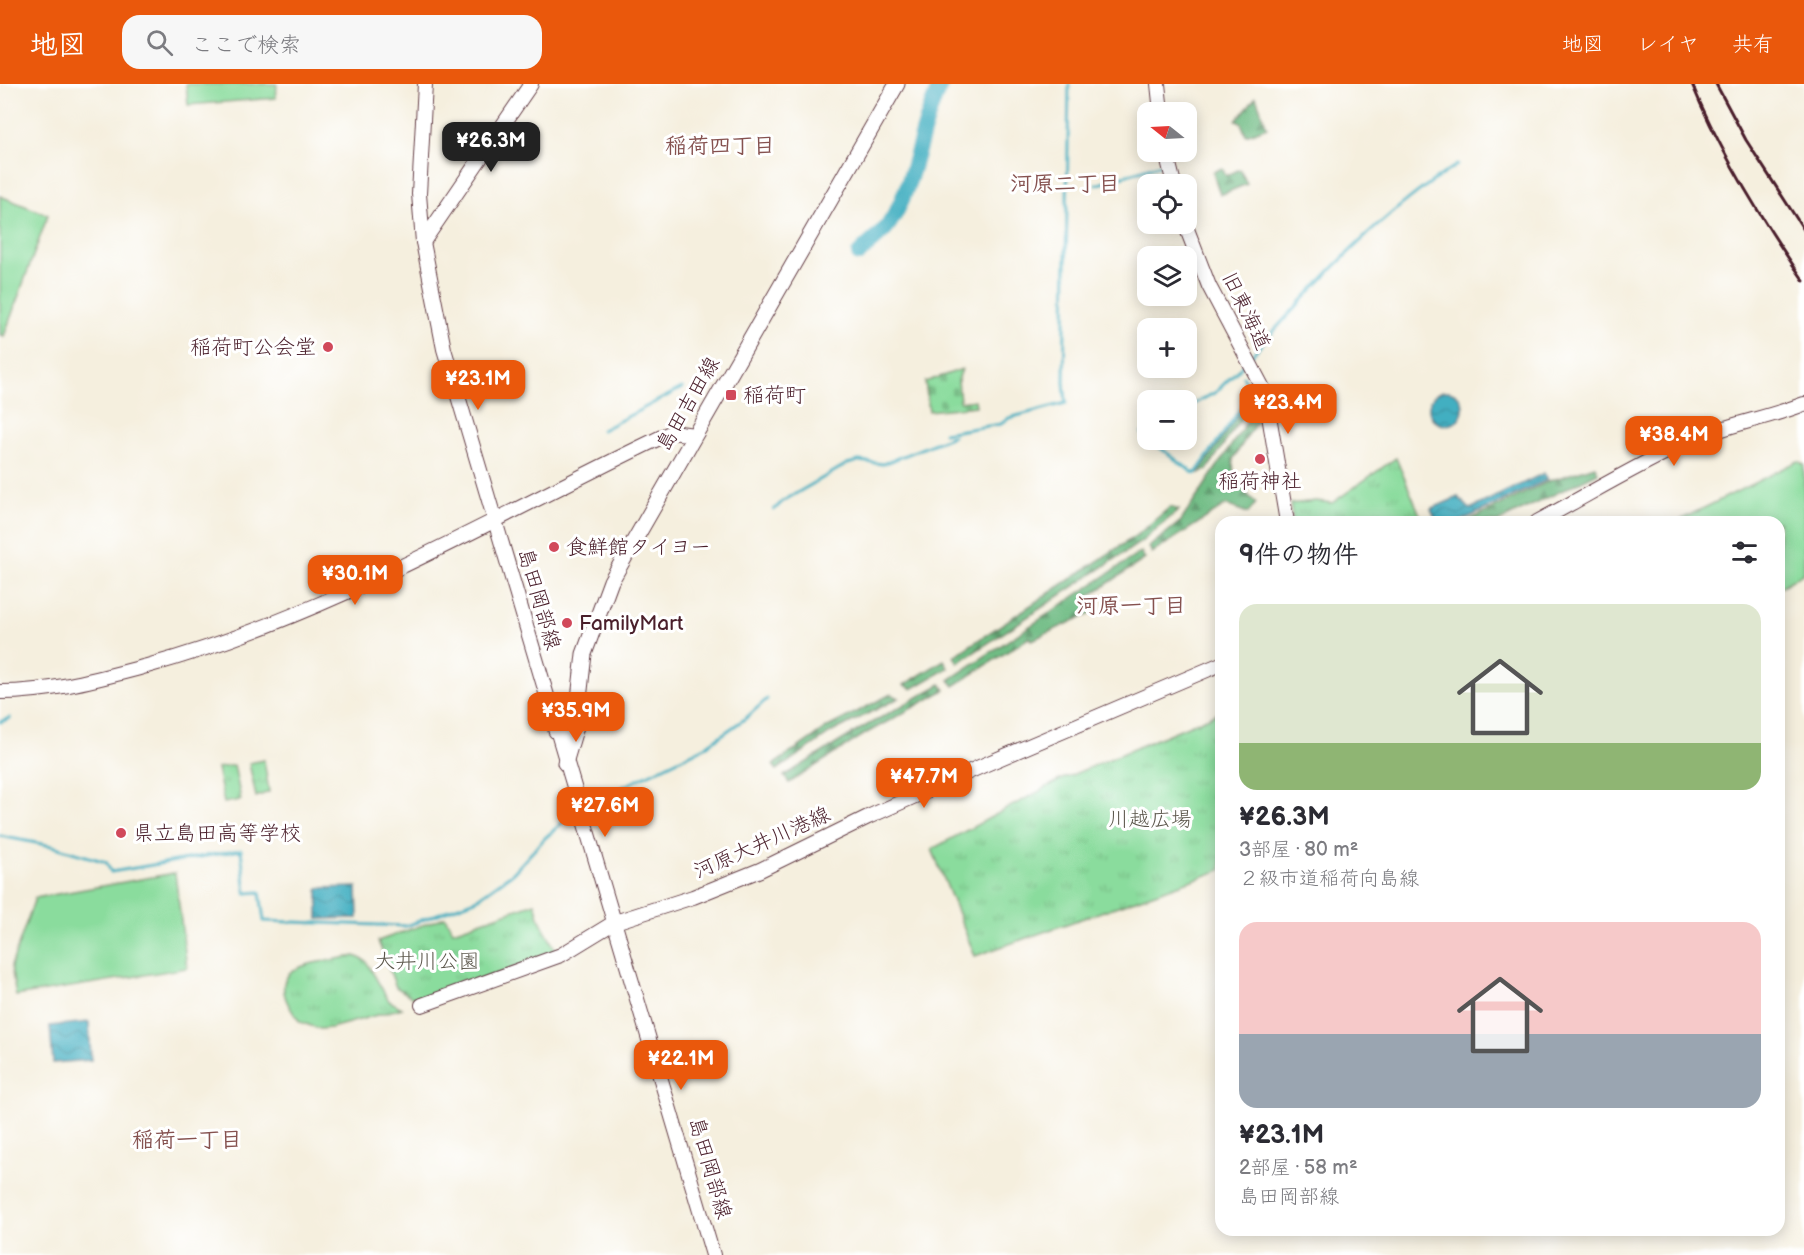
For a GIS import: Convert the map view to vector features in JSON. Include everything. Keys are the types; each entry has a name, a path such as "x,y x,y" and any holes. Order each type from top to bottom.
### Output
{"main road":[{"name":"島田岡部線","path":"425,84 419,194 423,242 444,349 565,763 714,1255"},
{"path":"423,242 531,84"},
{"name":"島田吉田線","path":"565,763 576,726 580,669 602,600 622,558 897,84"},
{"path":"1158,84 1160,102"},
{"name":"旧東海道","path":"1189,234 1213,294 1264,392 1286,516"},
{"path":"1548,516 1686,443 1718,429 1769,417 1804,404"},
{"path":"0,692 69,687 231,640 354,589 672,432 694,435"},
{"name":"河原大井川港線","path":"422,1005 561,955 615,922 693,897 760,870 973,769 1215,667"},
{"path":"556,731 570,731 576,726"}],"green space":[{"path":"186,84 277,84 276,98 188,105"},
{"path":"1256,97 1267,127 1246,135 1241,123 1236,121"},
{"path":"1222,168 1226,176 1240,169 1247,184 1220,195 1213,172"},
{"path":"0,196 48,215 4,336 0,335"},
{"path":"962,369 958,380 960,402 975,400 976,406 929,411 925,382"},
{"path":"1251,396 1253,400 1207,470 1199,473"},
{"path":"1258,405 1262,413 1233,459 1234,481 1256,503 1248,513 1226,505 1152,553 1149,547 1181,521"},
{"path":"1396,458 1420,516 1292,516 1290,504 1316,501 1332,503"},
{"path":"1798,461 1804,465 1804,573 1785,584 1785,516 1688,516"},
{"path":"1595,466 1598,473 1510,516 1478,516 1549,481"},
{"path":"1170,507 1179,510 1141,542 958,663 954,656 1137,535"},
{"path":"1141,552 1145,559 1086,598 1093,612 1032,640 1030,637 954,686 949,680"},
{"path":"944,660 948,668 912,689 904,685"},
{"path":"941,684 945,690 865,734 789,783 784,776 862,728"},
{"path":"891,694 899,698 832,732 777,770 773,765 828,727"},
{"name":"川越広場","path":"1215,715 1215,872 975,956 932,849 1060,780"},
{"path":"264,760 269,792 256,797 249,763"},
{"path":"234,765 241,800 224,803 217,768"},
{"path":"175,873 187,968 16,996 11,966 35,898"},
{"name":"大井川公園","path":"535,903 540,920 557,953 443,993 415,999 396,987 378,941 445,917 453,931"},
{"path":"355,956 366,961 389,1001 402,1008 331,1028 320,1029 300,1022 287,1003 283,988 286,977 307,965"}],"water":[{"path":"1446,391 1458,396 1463,408 1458,420 1446,425 1434,420 1429,408 1434,396"},
{"path":"1544,473 1547,480 1472,516 1434,516 1431,509 1458,497 1470,509"},
{"path":"357,887 358,918 318,919 318,888"},
{"path":"89,1022 91,1060 53,1063 50,1026"}],"waterway":[{"path":"859,254 886,228 898,209 927,119 941,84"},
{"path":"944,433 1001,424 1009,418 1066,403 1064,382 1069,84"},
{"path":"1096,185 1161,164"},
{"path":"1250,357 1322,279 1373,229 1400,206 1457,165"},
{"path":"1197,402 1216,392 1246,362"},
{"path":"1243,376 1245,380"},
{"path":"602,430 682,388"},
{"path":"1163,450 1196,473 1252,392"},
{"path":"774,510 783,501 847,464 859,461 883,464 953,436"},
{"path":"583,806 703,748 746,718 767,699"},
{"path":"0,722 10,718"},
{"path":"0,836 52,846 106,862 111,872 241,850 246,893 260,892 264,921 406,926 475,900 513,873 545,838 577,810"}],"railway":[{"path":"1692,84 1743,186 1804,281"},
{"path":"1716,84 1746,140 1804,230"}],"place":[{"name":"稲荷町公会堂","path":"328,347"},
{"name":"稲荷町","path":"731,395"},
{"name":"稲荷神社","path":"1260,459"},
{"name":"食鮮館タイヨー","path":"554,547"},
{"name":"FamilyMart","path":"567,623"},
{"name":"県立島田高等学校","path":"121,833"}],"district":[{"name":"稲荷四丁目","path":"720,146"},
{"name":"河原二丁目","path":"1065,184"},
{"name":"河原一丁目","path":"1131,606"},
{"name":"稲荷一丁目","path":"187,1140"}]}
